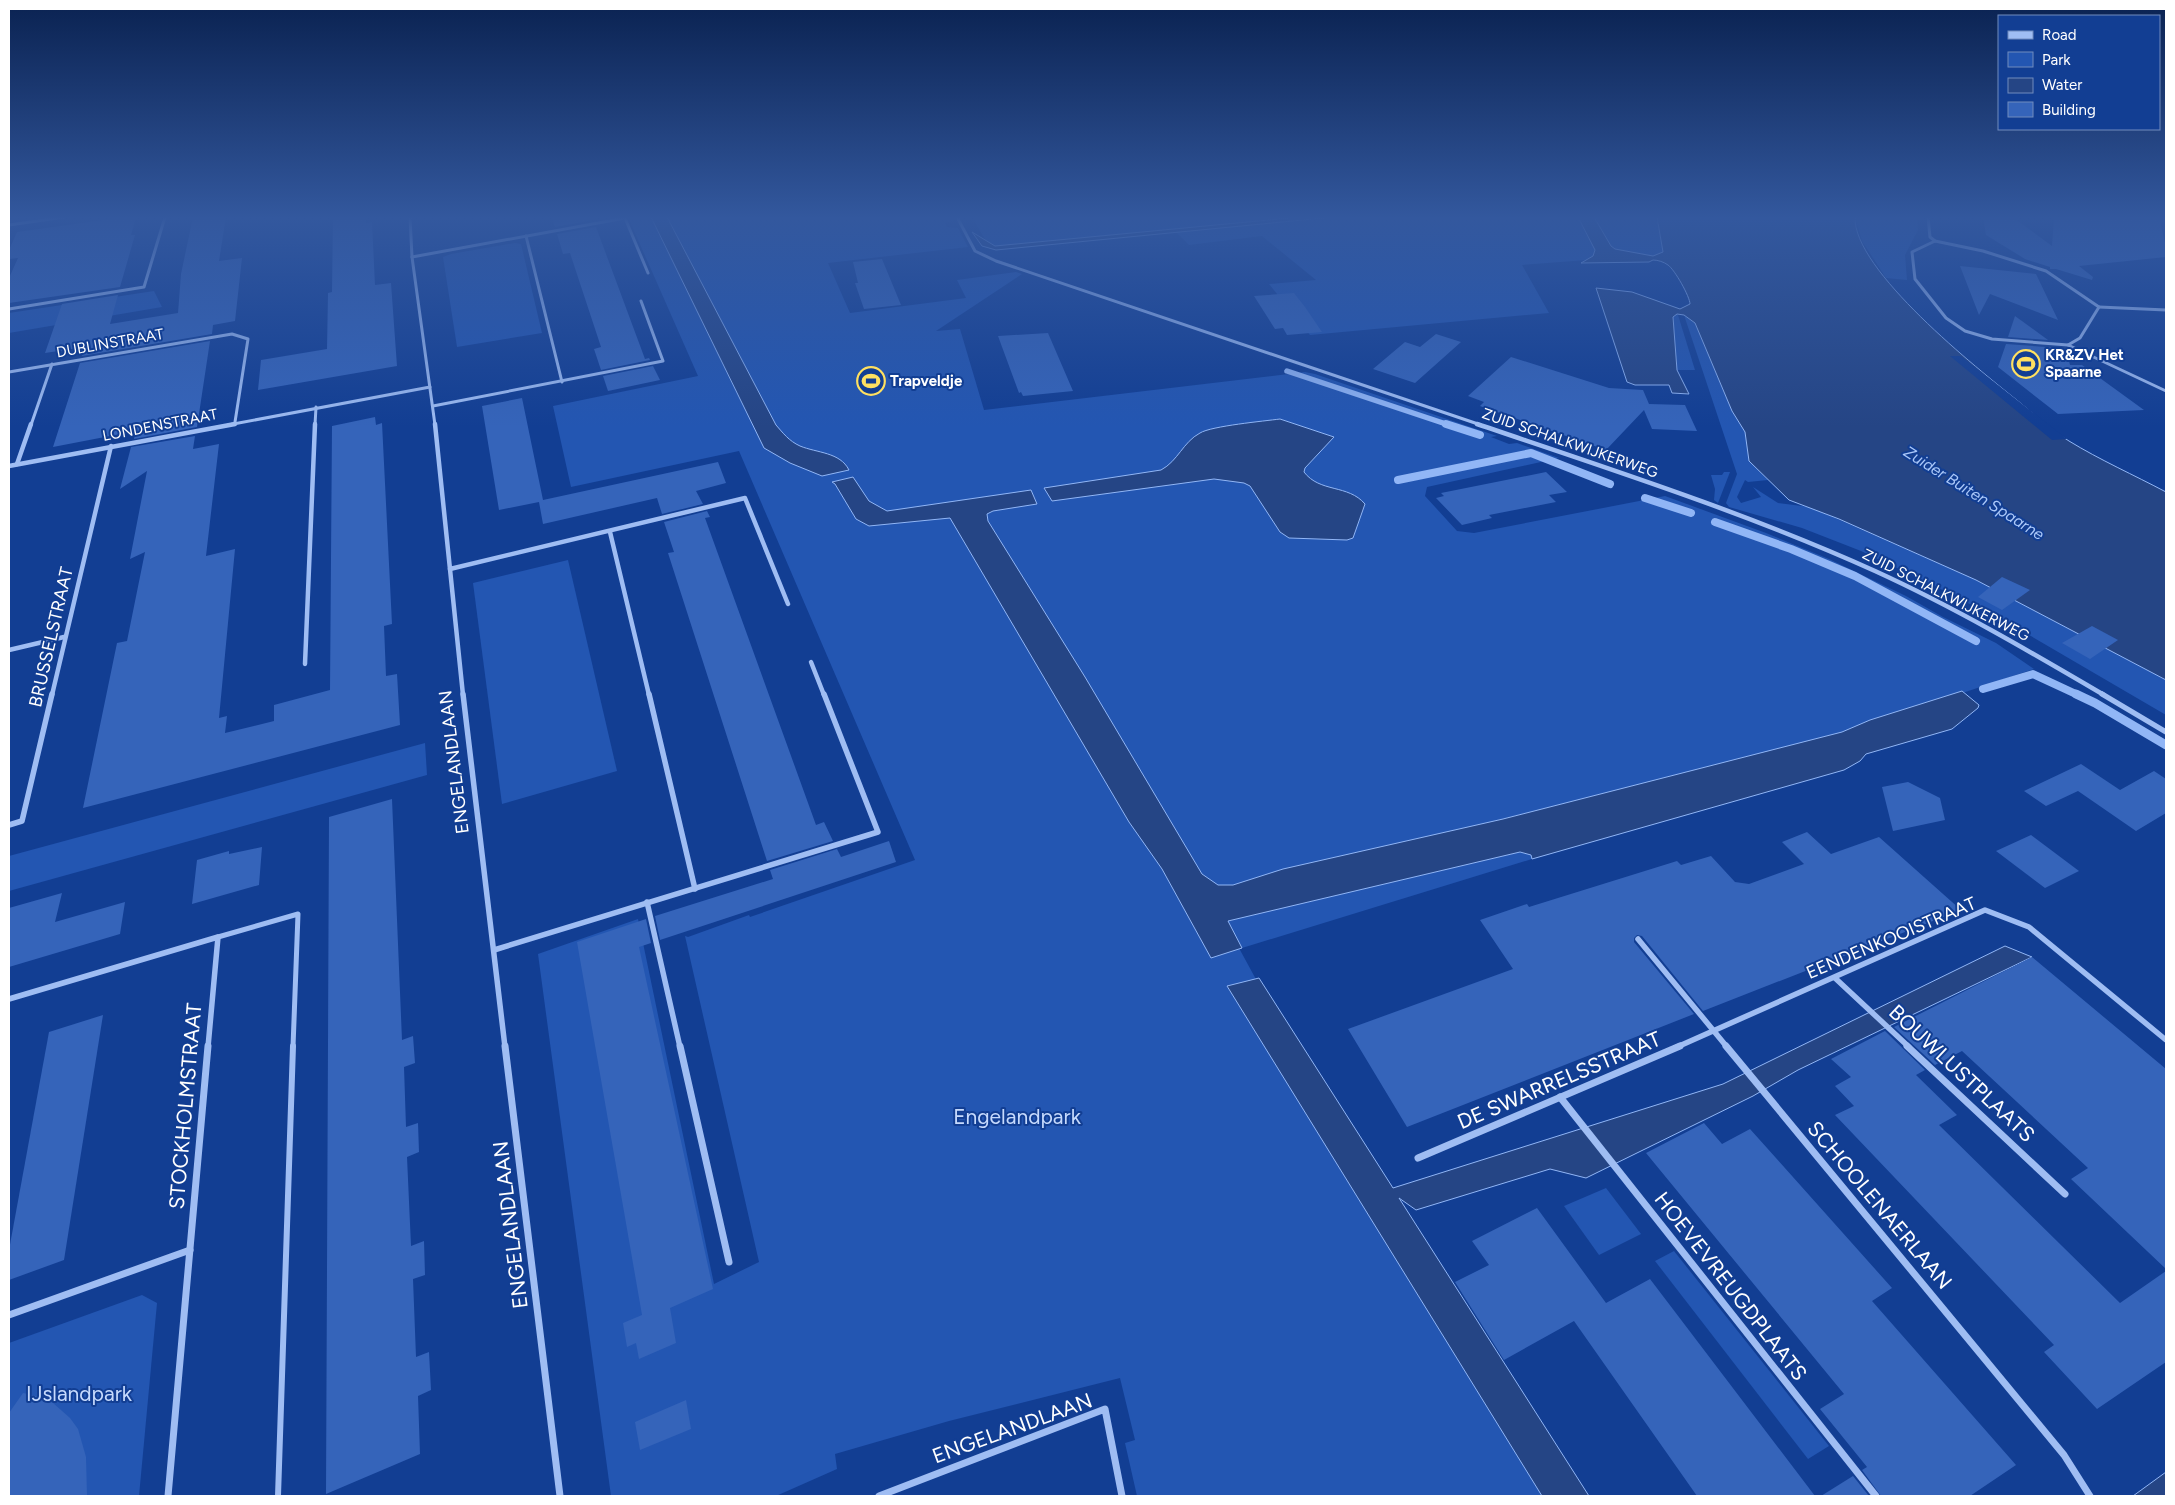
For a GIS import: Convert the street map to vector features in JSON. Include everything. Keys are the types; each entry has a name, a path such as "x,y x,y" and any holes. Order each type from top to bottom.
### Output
{"street":[{"path":"9,309 143,287"},
{"name":"ENGELANDLAAN","path":"416,287 433,406 471,769 560,1496"},
{"path":"539,287 562,382"},
{"name":"ZUID SCHALKWIJKERWEG","path":"1074,287 1518,437 1719,509 1830,552 1910,588 2023,648 2166,732"},
{"path":"1922,287 1946,318 1965,331 1992,339 2068,345 2166,391"},
{"path":"2070,287 2099,307 2166,310"},
{"path":"433,406 662,361 641,301"},
{"path":"2068,345 2080,338 2099,307"},
{"name":"DUBLINSTRAAT","path":"9,372 232,334 248,339 235,422"},
{"path":"17,464 52,364"},
{"name":"LONDENSTRAAT","path":"9,466 430,386"},
{"path":"305,664 316,407"},
{"name":"BRUSSELSTRAAT","path":"9,825 22,821 64,637 111,446"},
{"path":"450,569 745,498 788,604"},
{"path":"610,532 695,889"},
{"path":"9,650 64,637"},
{"path":"494,950 878,832 811,662"},
{"path":"647,902 729,1262"},
{"name":"EENDENKOOISTRAAT","path":"1713,1032 1984,910 2029,927 2166,1040"},
{"path":"9,999 298,914 278,1496"},
{"name":"STOCKHOLMSTRAAT","path":"168,1496 218,937"},
{"name":"SCHOOLENAERLAAN","path":"1638,939 2064,1455 2090,1496"},
{"name":"BOUWLUSTPLAATS","path":"1835,978 2065,1194"},
{"name":"DE SWARRELSSTRAAT","path":"1418,1158 1713,1032"},
{"name":"HOEVEVREUGDPLAATS","path":"1560,1097 1876,1496"},
{"path":"9,1315 190,1250"},
{"name":"ENGELANDLAAN","path":"879,1496 1105,1409 1122,1496"}],"green space":[{"path":"448,287 531,287 542,333 457,347"},
{"name":"Engelandpark","path":"659,287 839,287 850,313 966,298 961,287 1002,287 936,331 960,329 984,410 1305,372 1315,374 1497,436 1491,437 1509,444 1517,443 1559,458 1427,487 1425,496 1457,531 1474,533 1665,496 1766,533 1829,559 1906,596 1996,643 2034,669 1840,734 1209,893 1258,983 1581,1496 1137,1496 1125,1443 1135,1440 1120,1378 949,1421 835,1454 837,1469 776,1496 611,1496 538,954 638,919 714,1284 759,1262 685,936 688,937 749,915 750,917 915,860 739,451 571,487 553,406 698,376"},
{"path":"1272,287 1535,287 1549,313 1310,335"},
{"path":"154,291 162,307 9,333 9,313"},
{"path":"1676,314 1678,315 1695,370 1677,370 1673,317"},
{"path":"1684,315 1695,323 1732,411 1745,432 1749,461 1768,480 1748,482 1745,480 1737,497 1741,503 1761,497 1753,487 1778,503 1810,507 1976,580 2166,680 2166,715 2024,632 1933,585 1861,551 1802,528 1729,507 1726,503 1737,474"},
{"path":"1724,472 1730,472 1718,503 1714,500 1715,489 1711,475 1722,475"},
{"path":"568,560 617,771 502,804 473,583"},
{"path":"425,743 427,775 9,891 9,856"},
{"path":"1520,852 1531,855 1532,859 1242,948 1227,921"},
{"path":"1606,1188 1641,1234 1599,1255 1564,1206"},
{"path":"1674,1251 1829,1446 1808,1459 1655,1261"},
{"name":"IJslandpark","path":"142,1295 157,1303 139,1496 9,1496 9,1343"}],"water":[{"path":"685,287 704,287 776,425 786,437 800,446 834,456 845,464 849,470 822,476 790,463 764,448"},
{"name":"Zuider Buiten Spaarne","path":"1683,287 1893,287 1948,343 2062,437 2166,492 2166,680 1976,580 1839,519 1789,500 1749,461 1745,432 1732,411 1695,323 1684,315 1677,314 1673,317 1677,370 1689,394 1672,393 1669,385 1635,385 1627,382 1596,288 1632,292 1680,309 1690,304"},
{"path":"1280,419 1334,437 1305,468 1304,472 1318,483 1351,494 1365,504 1353,538 1347,540 1289,538 1280,532 1250,486 1244,483 1214,479 1052,501 1044,488 1161,470 1172,462 1189,441 1206,430"},
{"path":"853,477 869,501 887,511 1031,490 1037,504 993,511 987,514 988,521 1085,677 1202,874 1218,885 1233,885 1283,869 1503,819 1842,732 1870,720 1962,691 1979,705 1978,708 1952,729 1866,754 1860,761 1844,770 1532,859 1531,855 1520,852 1228,921 1242,948 1211,958 1162,869 1129,822 950,518 869,526 856,519 832,482"},
{"path":"2005,946 2032,957 1798,1070 1753,1096 1586,1178 1550,1169 1416,1210 1399,1198 1589,1496 1542,1496 1227,986 1259,978 1393,1188 1723,1084"},
{"path":"2166,1472 2166,1496 2133,1496"}],"pier":[{"path":"1950,356 1961,356 2067,439 2052,440"}],"building":[{"path":"9,287 118,287 9,303"},
{"path":"180,287 239,287 235,321 213,325 212,334 82,356 85,347 45,353 62,304 118,295 110,324 178,313"},
{"path":"332,287 391,287 397,366 258,390 261,360 327,349 328,293 332,292"},
{"path":"581,287 618,287 645,359 649,358 650,360 601,370 594,349 601,347"},
{"path":"856,287 894,287 901,305 864,309"},
{"path":"1968,287 2042,287 2058,320 1990,294 1979,315"},
{"path":"1294,293 1322,332 1287,335 1283,328 1275,329 1254,296"},
{"path":"2015,316 2048,340 2008,337"},
{"path":"1048,333 1073,391 1023,396 1021,392 1019,393 998,336"},
{"path":"1436,334 1461,342 1415,383 1373,369 1405,342 1420,347"},
{"path":"210,341 197,427 134,439 136,431 53,447 80,363"},
{"path":"2006,344 2059,348 2067,354 2070,365 2082,365 2144,410 2058,414 1998,367"},
{"path":"1511,357 1609,388 1643,390 1649,404 1685,405 1697,431 1652,429 1644,410 1606,450 1480,406 1484,402 1468,396"},
{"path":"653,366 660,380 608,391 603,376"},
{"path":"522,398 543,500 718,462 726,483 696,491 703,504 662,514 657,498 543,524 539,502 499,510 482,406"},
{"path":"375,417 376,425 382,423 392,624 384,626 386,676 397,674 400,725 83,808 117,643 127,641 145,552 130,559 147,471 120,489 131,447 195,436 193,449 219,444 206,556 235,549 219,718 227,716 225,733 274,721 274,705 330,690 332,426"},
{"path":"1546,472 1567,492 1549,495 1556,502 1489,515 1492,518 1462,525 1436,498 1444,496 1441,493"},
{"path":"707,511 710,517 705,518 816,825 824,822 833,841 767,861 668,553 674,552 664,522"},
{"path":"2002,577 2030,590 2002,610 1978,597"},
{"path":"2092,626 2118,640 2090,659 2062,643"},
{"path":"2081,764 2120,790 2154,771 2166,779 2166,813 2136,831 2078,791 2046,806 2024,791"},
{"path":"1908,782 1940,798 1945,820 1893,831 1882,787"},
{"path":"392,799 402,1040 413,1036 415,1063 404,1067 406,1127 418,1123 419,1152 407,1157 411,1246 424,1241 425,1275 413,1279 416,1357 429,1352 431,1390 418,1396 420,1454 326,1494 329,817"},
{"path":"1807,832 1831,854 1879,837 1961,910 1703,1011 1642,936 1637,935 1634,938 1634,942 1694,1014 1407,1127 1348,1029 1513,969 1480,920 1527,904 1529,907 1677,861 1681,865 1711,856 1735,882 1749,884 1804,864 1782,842"},
{"path":"2031,835 2079,871 2045,888 1996,851"},
{"path":"889,841 896,862 660,940 655,916 773,879 770,870 837,849 841,857"},
{"path":"262,847 259,885 192,904 197,860 229,851 229,854"},
{"path":"62,893 55,922 125,902 120,934 9,967 9,908"},
{"path":"646,919 651,943 639,947 713,1289 670,1308 676,1343 639,1359 636,1343 627,1347 623,1323 642,1315 577,942"},
{"path":"2032,957 2166,1069 2166,1269 2071,1179 2088,1168 1962,1051 1935,1065 1894,1027"},
{"path":"103,1015 64,1260 9,1280 9,1250 49,1032"},
{"path":"1885,1031 1925,1070 1916,1075 1957,1115 1939,1125 2120,1303 2166,1271 2166,1362 2097,1409 2044,1352 2054,1345 1835,1115 1854,1106 1835,1086 1851,1077 1831,1059"},
{"path":"1704,1123 1722,1144 1750,1129 1892,1288 1872,1301 2016,1465 1970,1496 1881,1496 1862,1470 1867,1467 1820,1409 1844,1394 1646,1153"},
{"path":"1537,1208 1606,1303 1650,1279 1815,1496 1697,1496 1574,1321 1504,1360 1455,1282 1489,1265 1472,1241"},
{"path":"23,1393 53,1403 70,1418 78,1429 86,1457 87,1496 9,1496 9,1413"},
{"path":"686,1400 691,1429 640,1450 635,1422"},
{"path":"1853,1476 1869,1496 1821,1496"}],"waterway":[{"path":"1287,371 1446,424"},
{"path":"1446,424 1480,435"},
{"path":"1398,480 1531,453 1610,484"},
{"path":"1645,498 1691,513"},
{"path":"1715,522 1791,549 1855,576 1976,641"},
{"path":"1983,689 2033,674 2078,695"},
{"path":"2076,694 2095,703 2166,745"}],"place":[{"name":"KR&ZV Het Spaarne","path":"2026,364"},
{"name":"Trapveldje","path":"871,381"}]}
